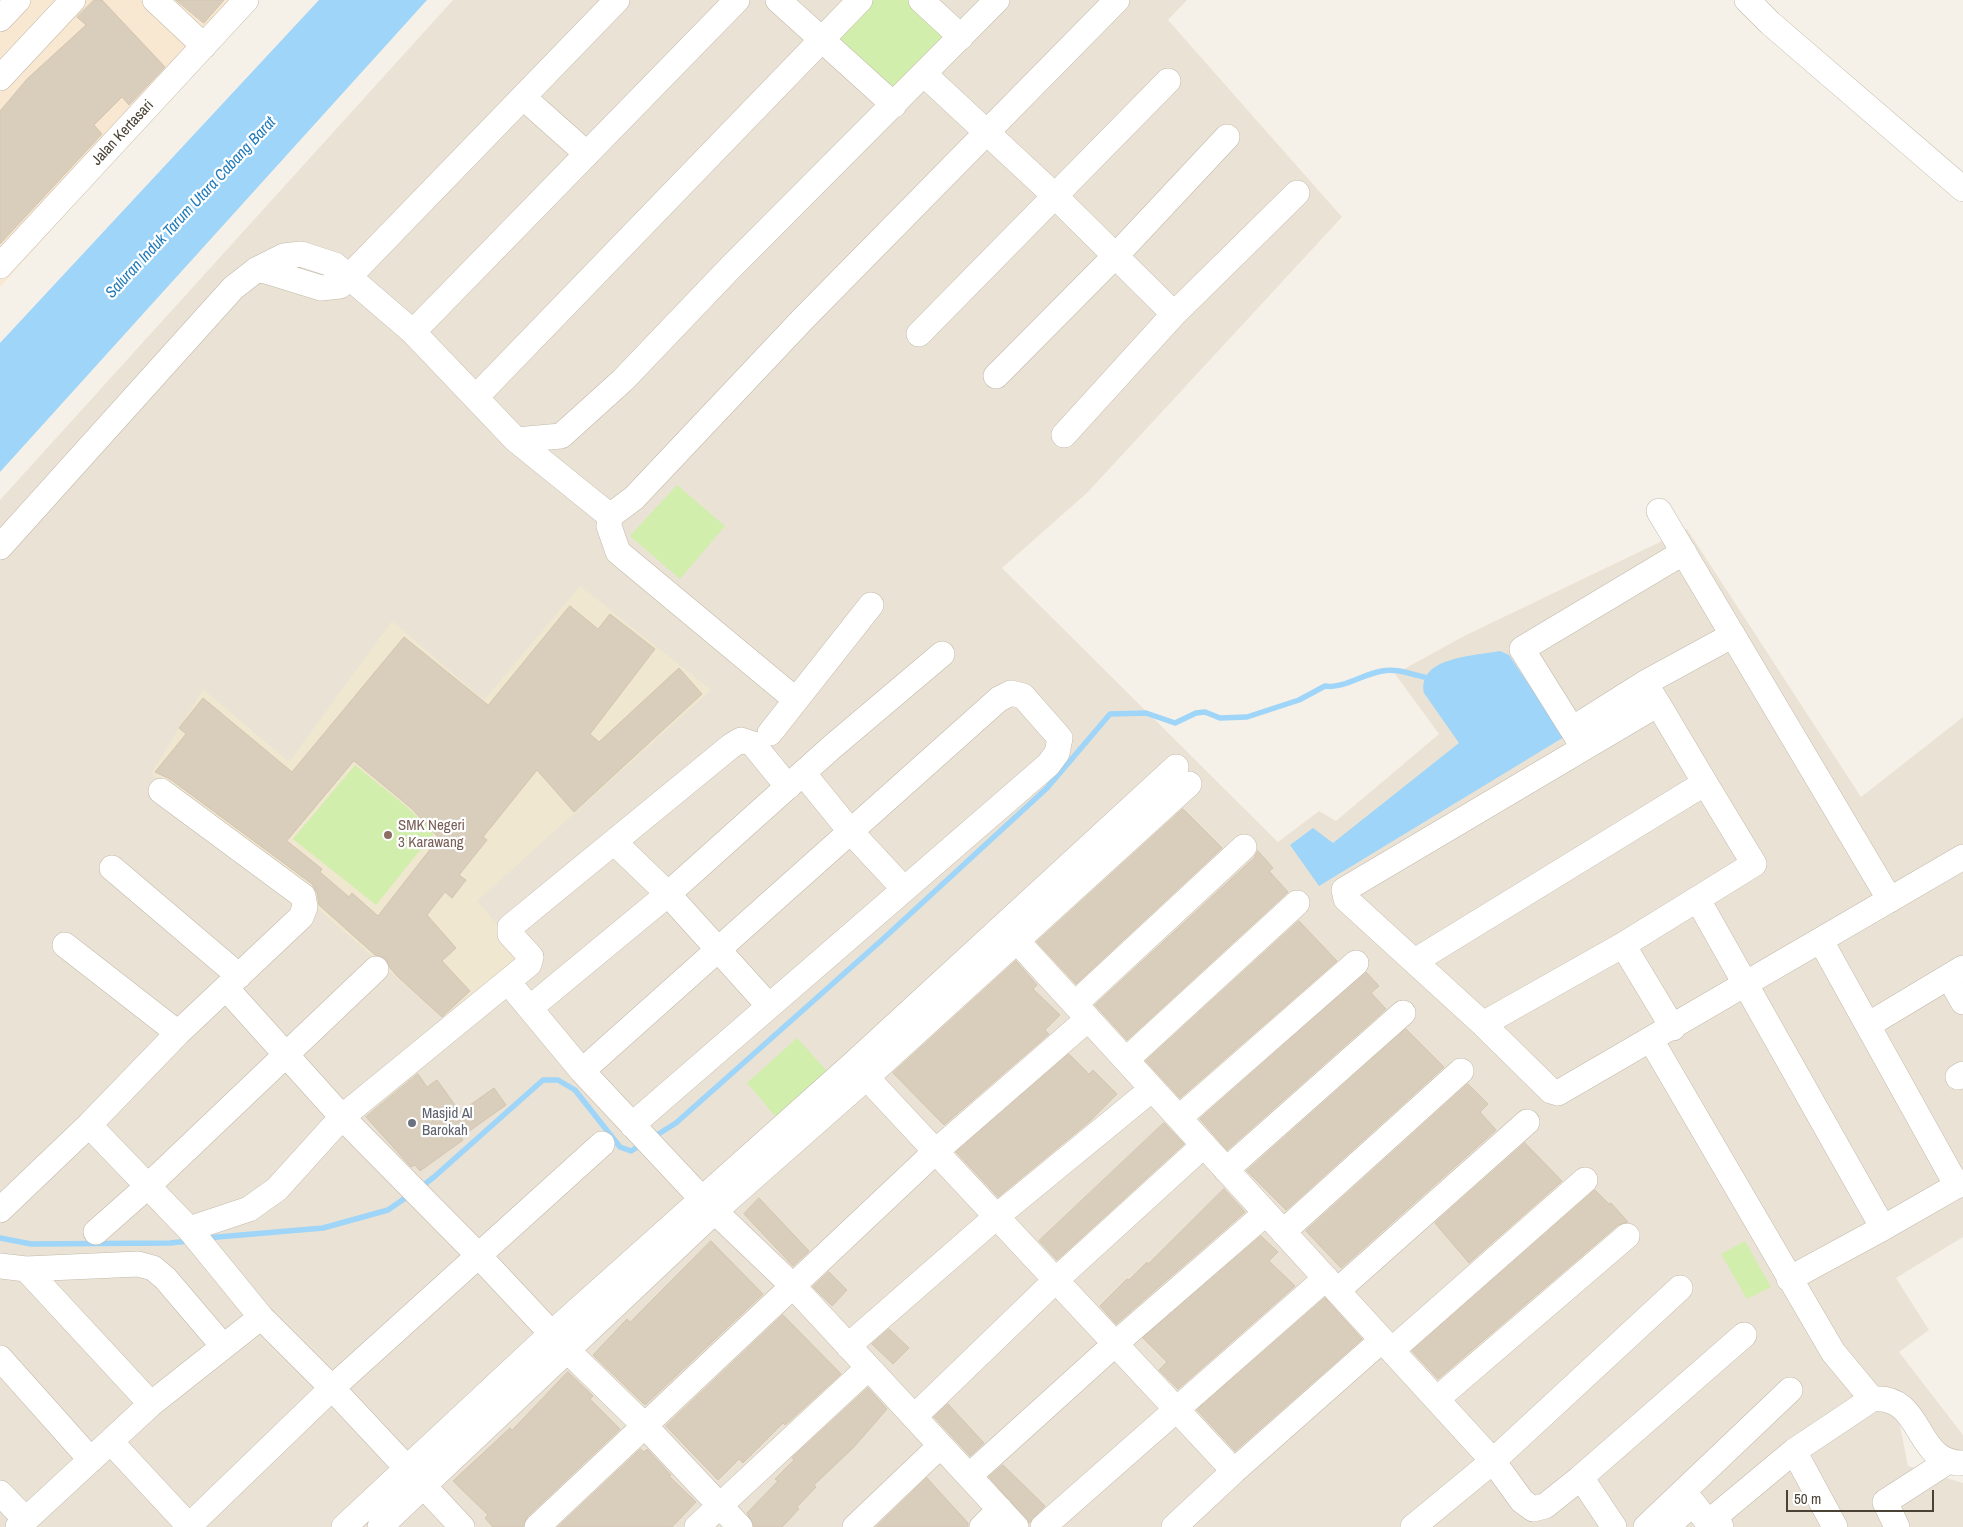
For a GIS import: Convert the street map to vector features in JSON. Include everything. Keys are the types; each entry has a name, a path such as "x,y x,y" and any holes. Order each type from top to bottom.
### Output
{"street":[{"path":"0,18 18,0"},
{"path":"2,70 73,0"},
{"path":"155,0 204,46"},
{"name":"Jalan Kertasari","path":"0,266 246,0"},
{"path":"349,278 617,0"},
{"path":"413,332 737,0"},
{"path":"778,0 894,104"},
{"path":"476,397 860,0"},
{"path":"920,0 960,37"},
{"path":"516,440 561,436 623,380 731,267 997,0"},
{"path":"796,700 618,552 609,526 610,516 634,498 803,319 1116,0"},
{"path":"1747,0 1770,23 1963,189"},
{"path":"924,74 988,130 1174,314"},
{"path":"919,334 1168,81"},
{"path":"523,97 587,154"},
{"path":"996,376 1115,256 1227,137"},
{"path":"1064,435 1174,314 1297,193"},
{"path":"0,547 234,288 256,270 284,256 301,254 335,265 413,332 516,440 610,516"},
{"path":"1659,511 1890,900"},
{"path":"1578,739 1522,649 1684,552"},
{"path":"770,733 871,605"},
{"path":"1733,634 1652,693 1344,890 1346,899 1483,1024 1551,1091 1558,1094 1963,857"},
{"path":"530,1008 668,894 942,654"},
{"path":"582,1071 720,950 999,699 1011,693 1023,696 1060,738 1057,753 1048,765 769,1006 635,1128"},
{"path":"1483,1024 1623,945 1754,864 1652,693"},
{"path":"190,1230 249,1208 277,1189 342,1117 529,964 532,957 510,934 510,927 670,794 741,740 753,744 796,780 851,832 904,889"},
{"path":"344,1527 415,1477 708,1205 860,1070 1182,775"},
{"path":"1415,961 1705,783"},
{"path":"0,1210 89,1126 178,1033 302,917 305,907 303,896 161,791"},
{"path":"614,842 668,894 769,1006"},
{"path":"537,1527 794,1287 1082,1012 1244,847"},
{"path":"112,868 233,982 286,1054 342,1117 479,1256 559,1342 645,1426 740,1527"},
{"path":"1698,900 1883,1228"},
{"path":"1126,1060 1297,903"},
{"path":"1010,933 1437,1399 1493,1461 1522,1501 1533,1509 1545,1506 1579,1479 1744,1335"},
{"path":"1790,1279 1960,1184 1821,941"},
{"path":"65,945 178,1033"},
{"path":"1623,945 1673,1028"},
{"path":"1179,1118 1356,963"},
{"path":"96,1232 148,1186 376,969"},
{"path":"1868,1025 1956,973 1963,1002"},
{"path":"508,982 582,1071 656,1151 708,1205 794,1287 940,1447 1008,1518 982,1527"},
{"path":"1226,1170 1403,1013"},
{"path":"1651,1040 1833,1352 1872,1399"},
{"path":"860,1070 1234,1471"},
{"path":"1284,1232 1462,1071"},
{"path":"848,1346 996,1217 1152,1088"},
{"path":"1043,1527 1175,1408 1331,1284 1527,1122"},
{"path":"89,1126 190,1230 262,1317 332,1388 462,1527"},
{"path":"111,1442 189,1527 332,1388 602,1144"},
{"path":"914,1417 1056,1280 1204,1145"},
{"path":"1174,1527 1234,1471 1585,1180"},
{"path":"969,1476 1115,1344 1266,1212"},
{"path":"1437,1399 1627,1236"},
{"path":"0,1266 26,1269 138,1264 153,1268 165,1278 223,1346"},
{"path":"26,1269 151,1404"},
{"path":"1413,1527 1493,1461 1680,1288"},
{"path":"0,1493 22,1524 151,1404 262,1317"},
{"path":"0,1358 90,1460"},
{"path":"697,1527 868,1368"},
{"path":"1646,1527 1790,1390"},
{"path":"1666,1527 1693,1503 1705,1519 1718,1521 1794,1451 1872,1399 1886,1397 1900,1404 1936,1455 1955,1462"},
{"path":"855,1527 940,1447"},
{"path":"1794,1451 1835,1527"},
{"path":"1897,1527 1885,1502 1955,1462"},
{"path":"380,1527 415,1477"},
{"path":"1579,1479 1586,1484 1614,1527"}],"shaded area":[{"path":"0,0 259,0 0,287"},
{"path":"453,0 1187,0 1168,20 1342,217 1087,493 1002,568 1278,842 1319,811 1336,821 1439,734 1395,674 1464,636 1687,529 1861,797 1963,717 1963,1237 1896,1278 1929,1330 1899,1352 1963,1435 1963,1475 1899,1421 1908,1466 1963,1483 1963,1527 0,1527 0,500"},
{"name":"SMK Negeri 3 Karawang","path":"580,586 711,690 477,901 498,925 520,958 444,1019 303,896 151,774 203,689 289,762 392,621 484,700"}],"green space":[{"path":"860,0 921,0 961,37 894,105 822,39"},
{"path":"677,485 725,526 680,579 630,536"},
{"path":"355,765 407,807 434,833 376,905 293,839"},
{"path":"797,1038 827,1071 776,1117 747,1083"},
{"path":"1745,1241 1771,1287 1747,1299 1721,1254"}],"water":[{"name":"Saluran Induk Tarum Utara Cabang Barat","path":"319,0 427,0 0,472 0,343"},
{"path":"1500,651 1509,655 1564,737 1319,886 1290,845 1313,828 1333,843 1459,743 1424,693 1424,681 1429,672 1438,665 1450,660"}],"building":[{"path":"94,0 102,0 165,67 129,105 122,97 94,125 102,134 0,244 0,111 27,79 86,25 77,17"},
{"path":"176,0 224,0 204,23"},
{"name":"SMK Negeri 3 Karawang","path":"570,606 598,629 610,614 655,649 590,734 599,742 679,668 702,694 574,812 537,770 483,837 487,840 459,875 466,880 452,898 445,892 427,915 456,948 442,961 470,991 442,1017 398,977 390,968 386,959 375,955 319,905 317,893 312,884 170,779 155,772 186,734 179,728 203,698 292,772 404,637 488,705","holes":["354,761 411,808 439,838 378,916 352,893 349,897 320,872 322,869 287,841"]},
{"path":"1183,809 1222,848 1076,984 1037,942"},
{"path":"1258,851 1273,868 1269,871 1288,892 1127,1040 1095,1005 1254,858"},
{"path":"1299,921 1337,961 1180,1098 1146,1061"},
{"path":"1016,961 1037,985 1033,989 1060,1015 1045,1030 1049,1034 944,1125 893,1073"},
{"path":"1366,972 1379,986 1371,993 1386,1009 1227,1150 1200,1119"},
{"path":"1406,1029 1444,1067 1286,1210 1247,1171"},
{"path":"1069,1054 1089,1074 1093,1070 1117,1094 1090,1121 998,1197 956,1152"},
{"path":"418,1074 427,1087 437,1080 460,1112 494,1088 506,1105 461,1137 463,1140 420,1171 415,1165 411,1167 366,1117"},
{"path":"1468,1084 1488,1104 1480,1112 1496,1130 1341,1268 1306,1231"},
{"path":"1164,1123 1184,1144 1057,1260 1039,1241"},
{"path":"1525,1143 1562,1181 1469,1263 1435,1223"},
{"path":"1224,1189 1245,1212 1116,1324 1100,1306 1127,1279 1129,1280 1147,1262 1148,1264"},
{"path":"1595,1190 1609,1204 1611,1203 1628,1222 1618,1225 1438,1379 1412,1351"},
{"path":"759,1198 809,1251 793,1266 744,1214"},
{"path":"1261,1236 1278,1252 1269,1261 1295,1286 1178,1389 1159,1370 1167,1362 1143,1338"},
{"path":"711,1241 763,1294 645,1405 593,1355 627,1319 630,1322"},
{"path":"829,1272 847,1290 832,1306 813,1287"},
{"path":"1325,1298 1362,1339 1235,1451 1197,1410"},
{"path":"783,1315 841,1374 785,1425 783,1423 743,1463 739,1459 718,1480 666,1426"},
{"path":"889,1329 909,1348 893,1364 872,1344"},
{"path":"568,1372 593,1396 590,1399 620,1429 527,1517 523,1527 493,1527 485,1518 488,1515 453,1481 510,1428 512,1430"},
{"path":"868,1388 887,1409 854,1447 814,1485 816,1487 797,1507 799,1509 782,1527 754,1527 747,1513 778,1481 775,1479 794,1460 792,1458"},
{"path":"948,1404 984,1443 970,1456 934,1417"},
{"path":"641,1449 644,1452 647,1449 671,1475 669,1476 696,1502 672,1527 558,1527"},
{"path":"1003,1465 1045,1506 1029,1523 989,1477"},
{"path":"927,1478 968,1523 968,1527 876,1527"}],"waterway":[{"path":"652,1138 676,1123 883,939 1047,788 1110,714 1146,713 1175,723 1196,713 1205,712 1220,718 1247,717 1299,700 1325,686 1339,685 1382,671 1398,671 1424,677"},
{"path":"421,1187 543,1080 558,1080 575,1090 620,1147 631,1151 642,1144"},
{"path":"206,1238 323,1228 388,1210 411,1194"},
{"path":"0,1238 31,1244 170,1243 189,1241"}],"place":[{"name":"SMK Negeri 3 Karawang","path":"388,835"},
{"name":"Masjid Al Barokah","path":"412,1123"}]}
